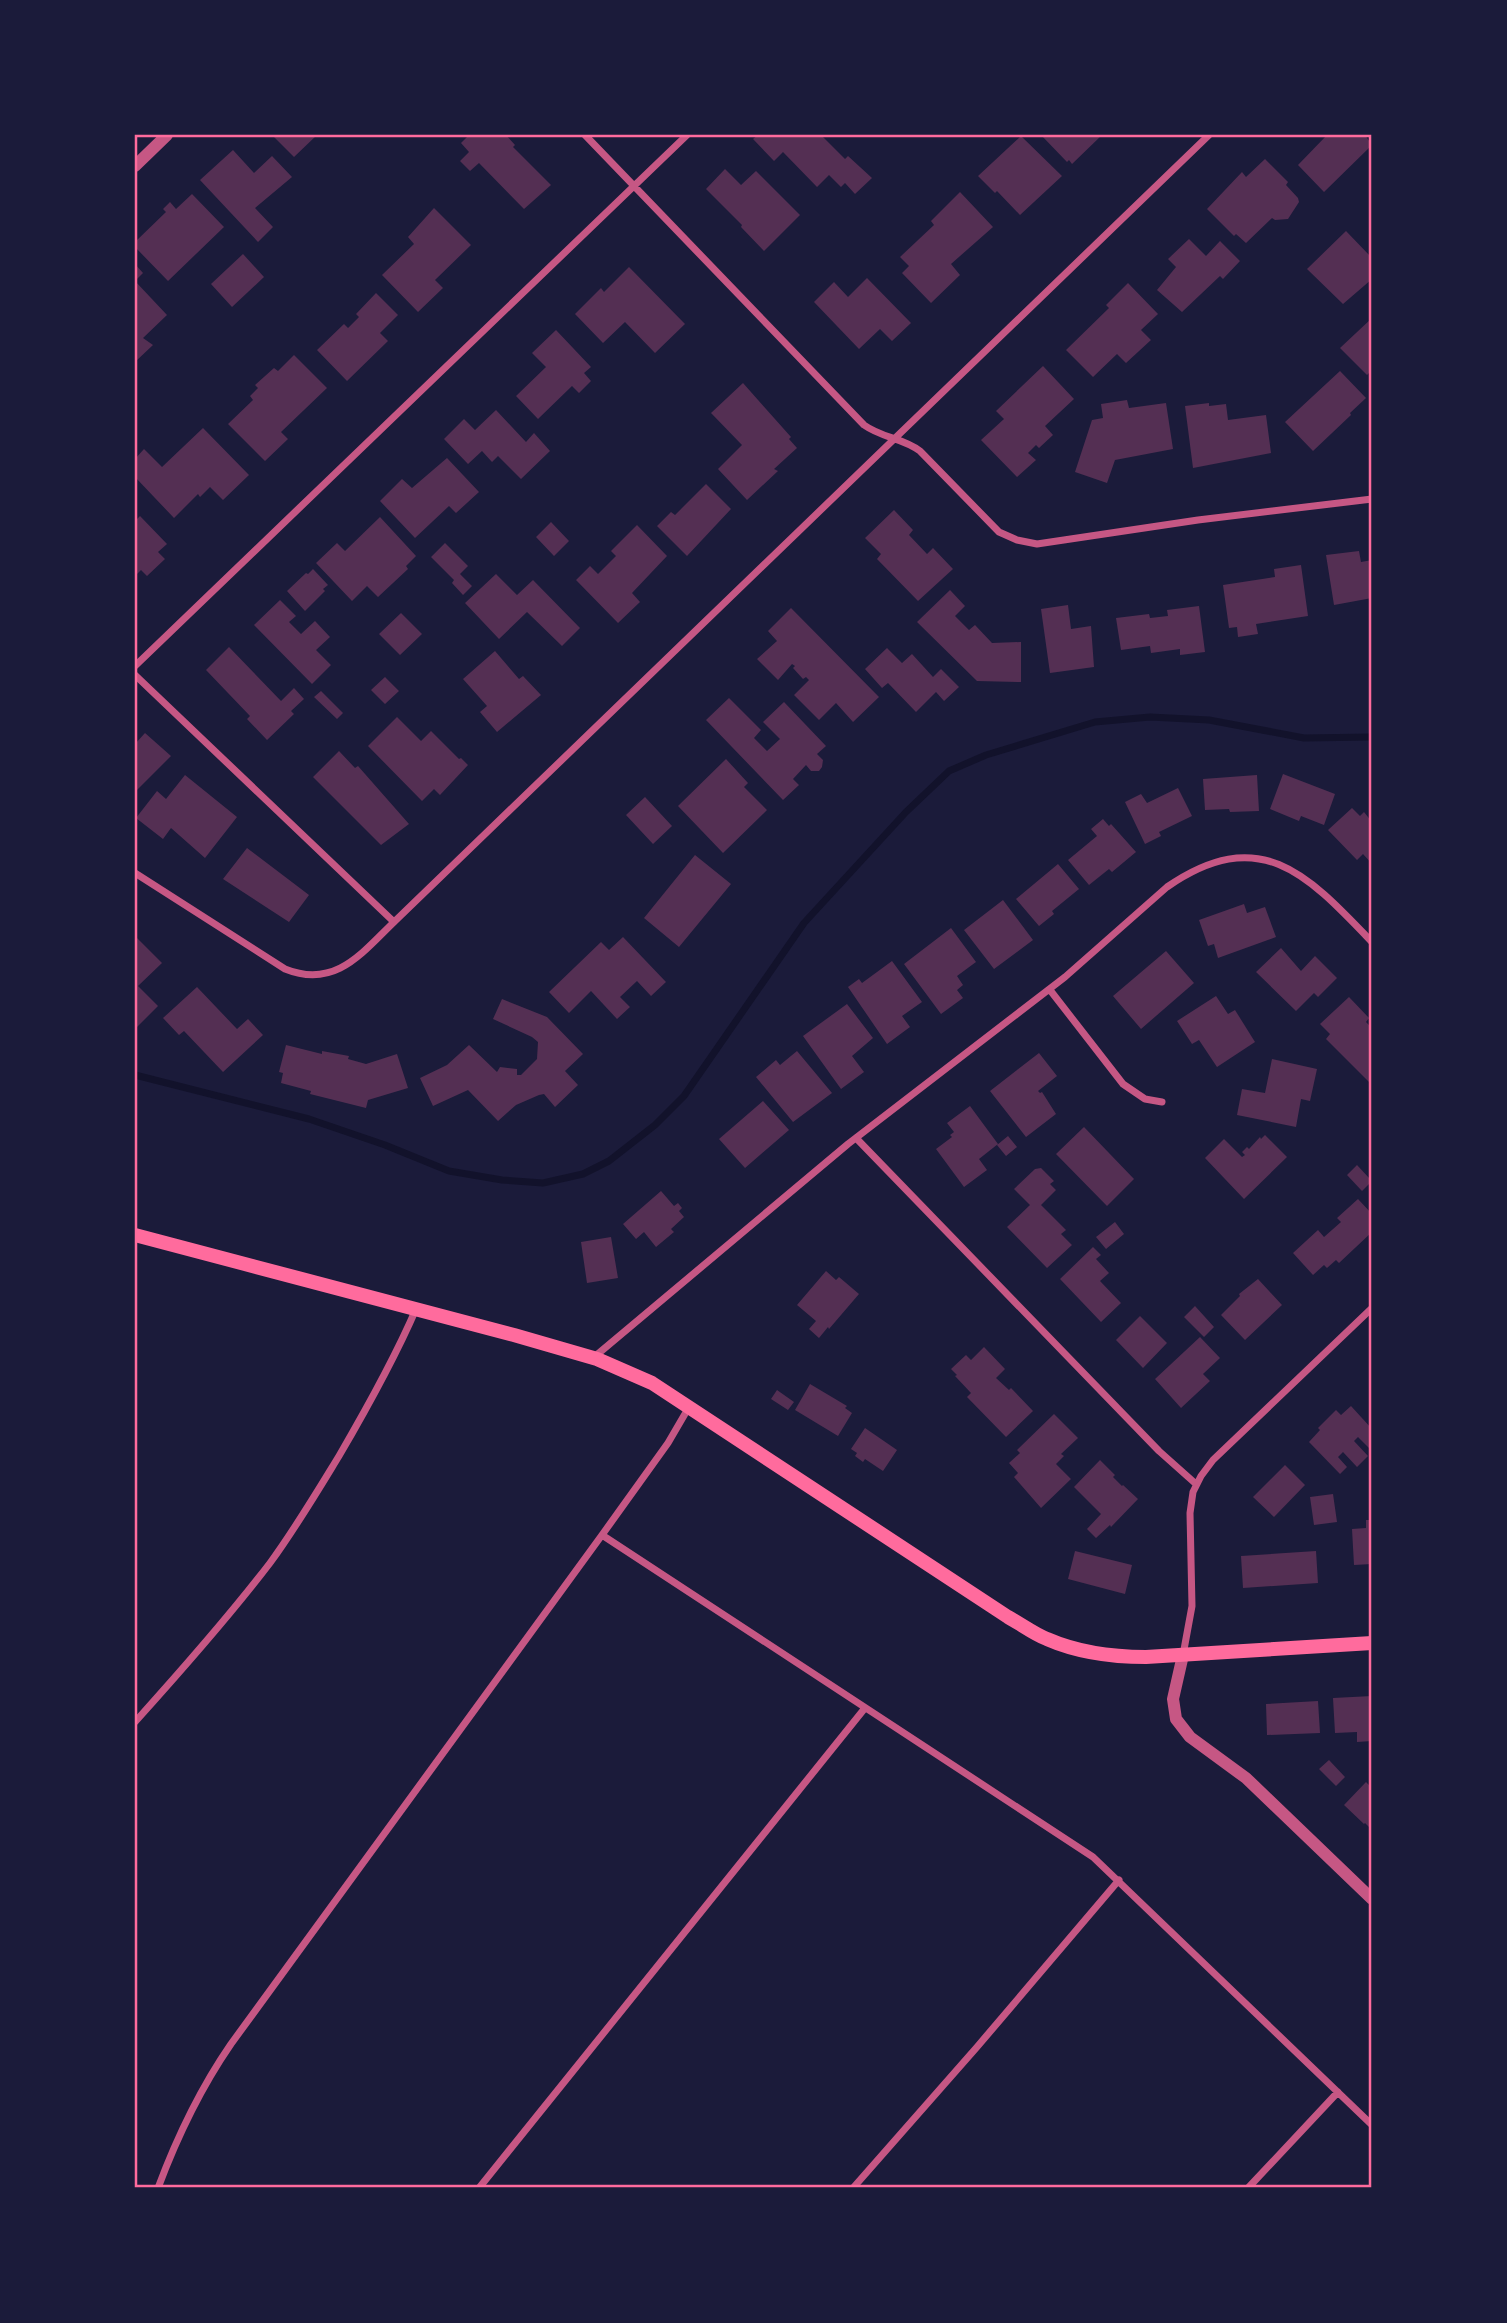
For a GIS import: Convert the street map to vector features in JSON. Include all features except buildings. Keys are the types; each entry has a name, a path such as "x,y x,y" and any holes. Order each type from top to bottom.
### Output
{"main road":[{"path":"135,1235 416,1309 621,1367 652,1383 1008,1617 1047,1639 1114,1657 1372,1643"}],"street":[{"path":"135,166 167,135"},
{"path":"584,135 864,425 877,435 908,442 920,451 999,532 1017,540 1037,544 1198,520 1372,499"},
{"path":"135,666 687,135"},
{"path":"135,873 285,969 300,975 317,976 350,962 1209,135"},
{"path":"135,675 394,922"},
{"path":"593,1358 856,1138 1050,989 1167,887 1205,864 1247,858 1270,860 1289,867 1325,894 1372,942"},
{"path":"1050,989 1123,1084 1145,1099 1162,1102"},
{"path":"856,1138 1159,1451 1196,1483"},
{"path":"1372,1308 1213,1460 1196,1483 1190,1513 1192,1606 1173,1699 1176,1719 1190,1737 1246,1778 1372,1899"},
{"path":"135,1722 237,1604 299,1521 358,1423 401,1344 416,1309"},
{"path":"158,2188 194,2106 231,2044 602,1535 668,1443 689,1407"},
{"path":"602,1535 1069,1840 1119,1880 1372,2125"},
{"path":"479,2188 865,1708"},
{"path":"853,2188 1119,1880"},
{"path":"1248,2188 1338,2092"}],"waterway":[{"path":"135,1075 309,1119 449,1171 502,1180 543,1183 583,1174 609,1161 655,1125 684,1096 804,923 906,812 949,771 986,755 1095,722 1150,717 1209,720 1304,738 1372,737"}]}
